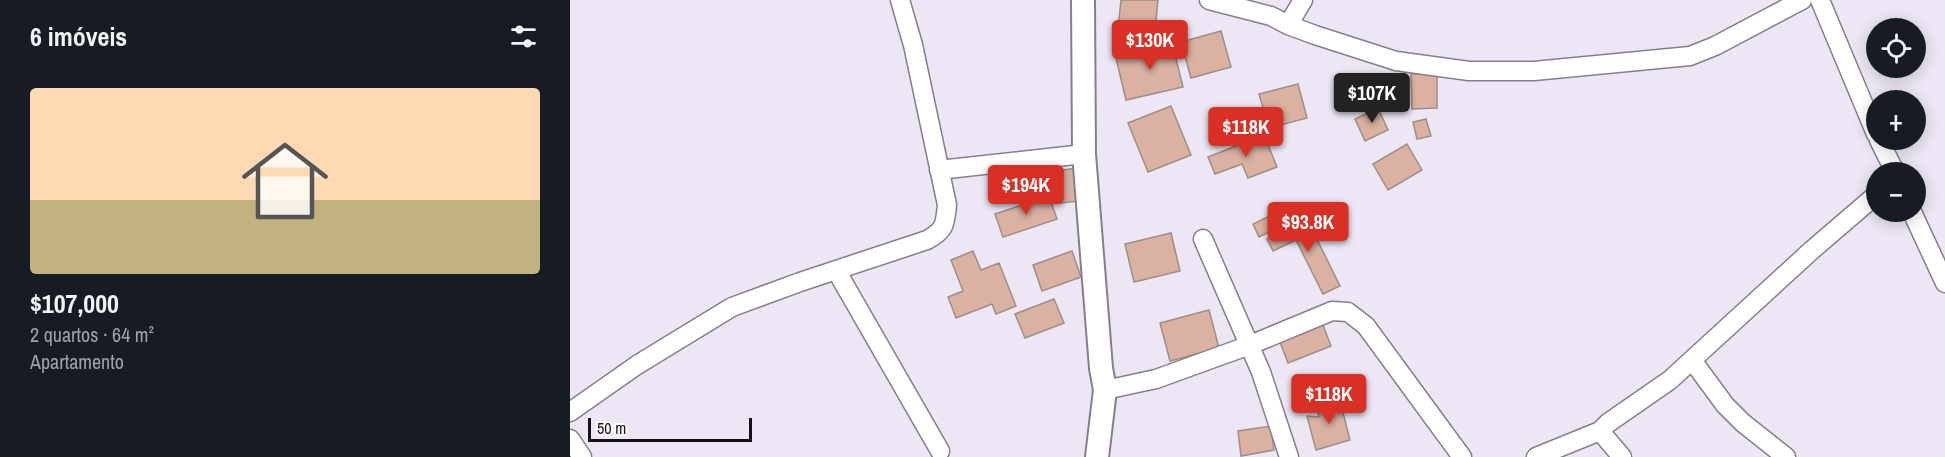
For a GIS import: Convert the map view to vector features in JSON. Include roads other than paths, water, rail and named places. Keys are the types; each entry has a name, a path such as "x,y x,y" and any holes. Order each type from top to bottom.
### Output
{"street":[{"path":"570,412 637,365 732,307 927,240 940,233 945,224 947,205 913,45 900,0"},
{"path":"1083,0 1084,154 1101,368 1105,390 1097,457"},
{"path":"1209,0 1267,8 1288,25 1396,61 1469,71 1534,71 1690,56 1715,46 1802,0"},
{"path":"1288,25 1303,0"},
{"path":"1820,0 1866,110"},
{"path":"939,170 1084,154"},
{"path":"1536,457 1600,431 1670,380 1866,204"},
{"path":"1917,222 1945,283"},
{"path":"1203,238 1261,372 1288,457"},
{"path":"836,270 940,451"},
{"path":"1105,390 1156,379 1250,345 1332,310 1348,312 1366,326 1462,457"},
{"path":"1692,360 1725,405 1743,423 1786,457"},
{"path":"1600,431 1622,457"},
{"path":"570,439 582,457"}]}
